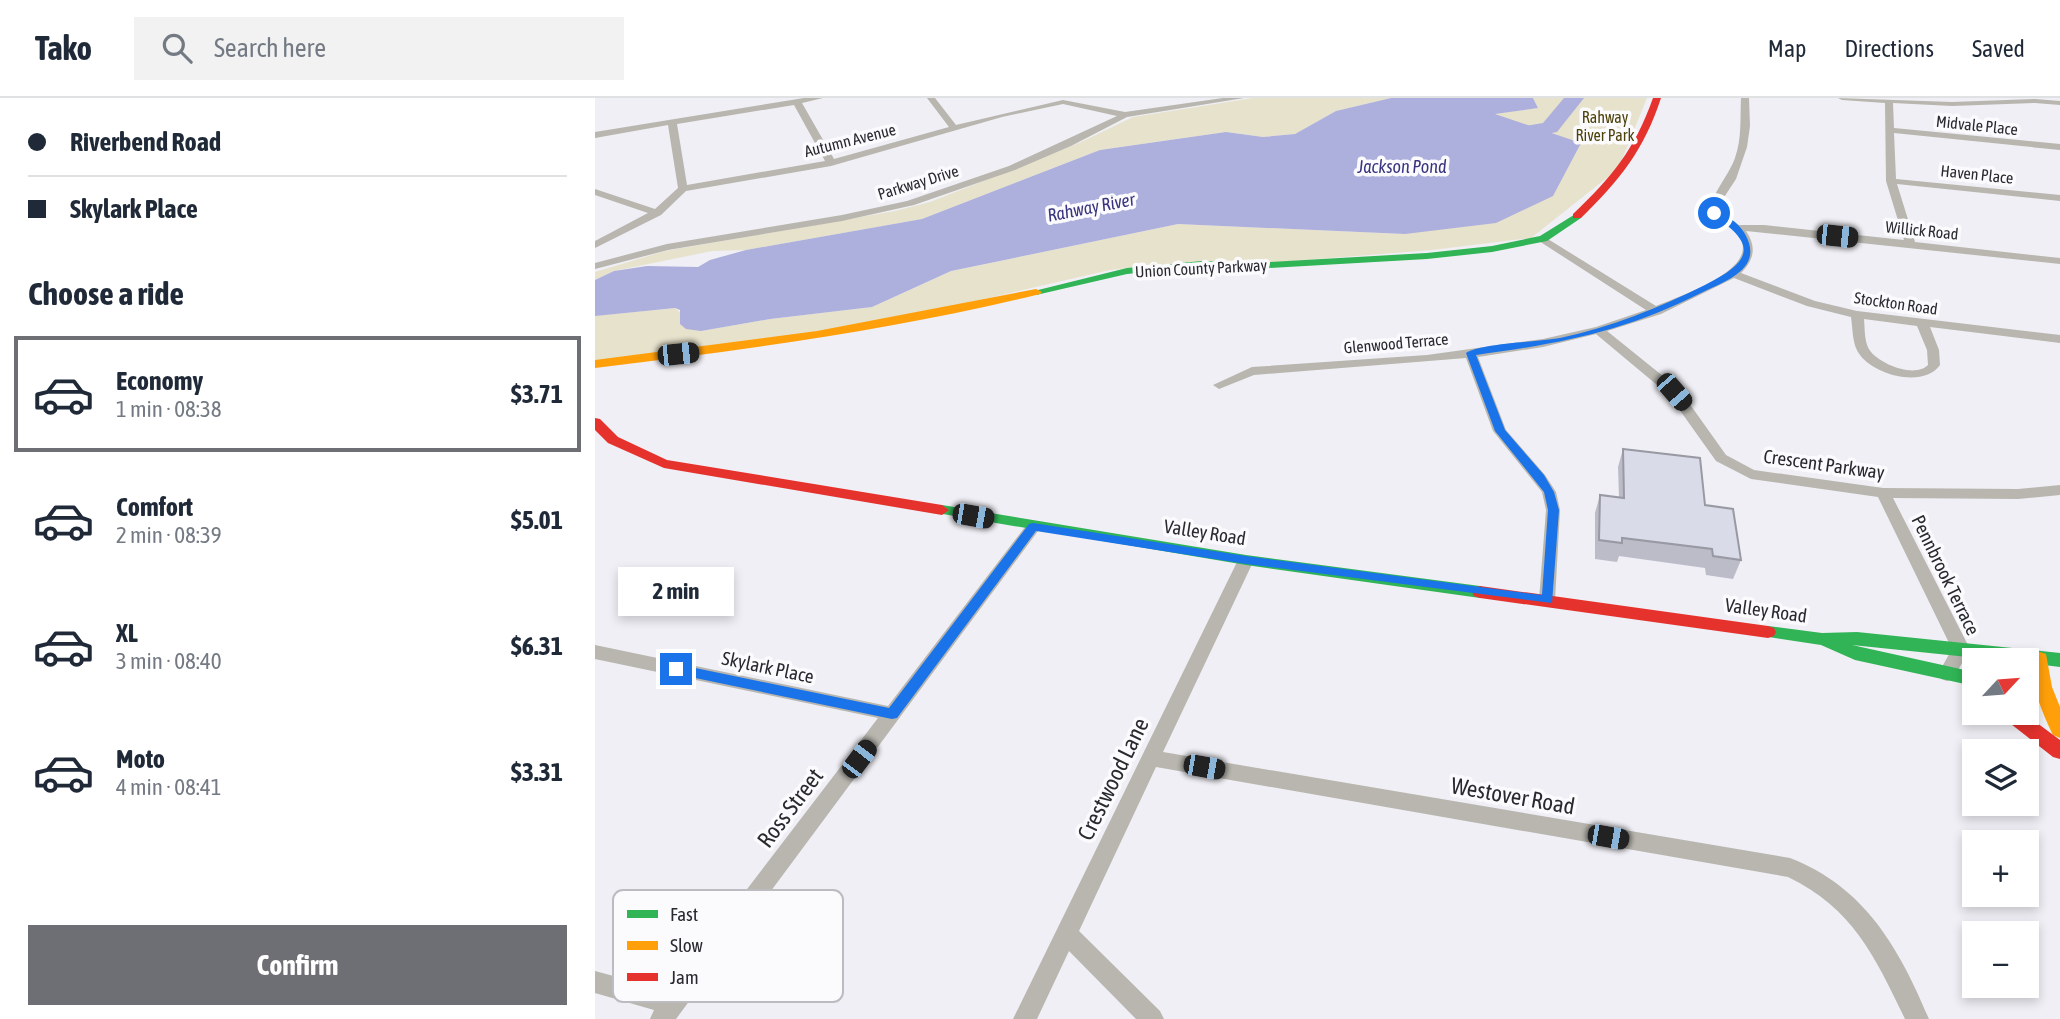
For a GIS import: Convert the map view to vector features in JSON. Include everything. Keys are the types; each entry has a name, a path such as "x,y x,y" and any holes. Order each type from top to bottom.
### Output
{"street":[{"path":"595,135 819,98"},
{"path":"931,98 954,128"},
{"name":"Parkway Drive","path":"595,266 667,247 842,218 910,203 1012,168 1125,115 1192,101 1240,98"},
{"name":"Union County Parkway","path":"595,364 752,346 929,317 1127,271 1202,264 1268,265 1427,256 1492,249 1543,239 1574,218 1621,174 1647,131 1657,98"},
{"path":"1733,274 1746,260 1748,246 1739,229 1714,213 1714,205 1723,194 1742,147 1746,129 1745,98"},
{"path":"1842,98 2060,103"},
{"name":"Autumn Avenue","path":"683,189 831,163 1061,100 1125,115"},
{"path":"1889,101 1891,181 1910,244"},
{"path":"797,102 831,163"},
{"path":"595,244 657,213 683,189 673,122"},
{"name":"Midvale Place","path":"1891,130 2060,147"},
{"name":"Haven Place","path":"1891,181 2060,198"},
{"path":"595,192 657,213"},
{"name":"Willick Road","path":"1739,229 1764,228 2060,261"},
{"path":"1543,239 1657,312"},
{"name":"Glenwood Terrace","path":"1219,385 1252,371 1471,353 1558,341 1600,331 1657,312 1733,274"},
{"name":"Stockton Road","path":"1733,274 1811,304 1857,315 2060,339"},
{"path":"1857,315 1863,350 1867,356 1886,368 1900,372 1923,373 1935,365 1922,323"},
{"name":"Crescent Parkway","path":"1600,331 1674,392 1707,440 1730,464 1767,478 1884,493 1991,494 2060,491"},
{"path":"1471,353 1500,431 1549,492 1553,510 1548,600"},
{"name":"Valley Road","path":"595,422 613,440 664,464 1033,527 1246,560 1822,639 1857,638 2060,660"},
{"name":"Pennbrook Terrace","path":"1884,493 1961,649 1947,674"},
{"name":"Ross Street","path":"760,890 1033,527"},
{"name":"Crestwood Lane","path":"1024,1019 1246,560"},
{"name":"Valley Road","path":"1822,639 1855,653 1962,677"},
{"name":"Skylark Place","path":"595,652 892,714"},
{"path":"2040,659 2060,677"},
{"path":"2039,665 2040,659"},
{"path":"1947,674 1962,683"},
{"path":"2039,687 2060,688"},
{"path":"2039,694 2060,730"},
{"path":"2025,725 2060,751"},
{"name":"Westover Road","path":"1150,758 1790,868 1818,878 1843,897 1876,938 1917,1019"},
{"path":"1066,933 1152,1019"},
{"path":"595,982 613,989"},
{"path":"644,1002 668,1012"}],"green space":[{"path":"1253,98 1391,98 1336,111 1295,134 1263,137 1226,132 1100,150 922,219 746,250 712,251 614,271 595,280 595,272 665,251 895,211 930,202 1079,143 1133,117"},
{"name":"Rahway River Park","path":"1533,98 1647,98 1618,169 1531,238 1432,250 1280,262 1186,262 1110,270 849,330 595,363 595,316 675,308 701,331 770,319 872,307 951,271 1178,224 1405,234 1581,144 1493,114 1538,108"}],"water":[{"name":"Jackson Pond","path":"1391,98 1533,98 1538,108 1495,114 1581,143 1553,196 1496,223 1405,234 1178,224 951,271 872,307 770,319 701,331 686,329 680,324 680,310 675,308 595,316 595,280 614,271 647,266 698,267 710,260 746,250 922,219 1100,150 1226,132 1263,137 1295,134 1336,111"}],"building":[{"path":"1623,449 1700,458 1705,505 1733,509 1741,560 1713,556 1712,549 1622,538 1622,543 1599,540 1600,495 1624,498"}],"waterway":[{"name":"Rahway River","path":"1492,138 1550,128 1574,98"}],"traffic: fast":[{"path":"1036,292 1127,271 1202,264 1268,265 1427,256 1492,249 1543,239 1577,216"},
{"path":"942,510 1246,560 1480,592"},
{"path":"1768,632 1822,639 1857,638 2060,660"},
{"path":"1828,642 1855,653 1962,676"}],"traffic: slow":[{"path":"595,364 817,334 1036,292"},
{"path":"2040,659 2043,687 2060,730"}],"traffic: jam":[{"path":"1577,216 1616,176 1635,150 1657,98"},
{"path":"595,422 613,440 664,464 942,510"},
{"path":"1480,592 1768,632"},
{"path":"2025,725 2060,751"}],"route":[{"path":"676,669 892,714 1033,527 1246,560 1548,600 1553,510 1549,492 1500,431 1471,353 1558,341 1600,331 1657,312 1733,274 1746,260 1748,246 1739,229 1714,213"}]}
